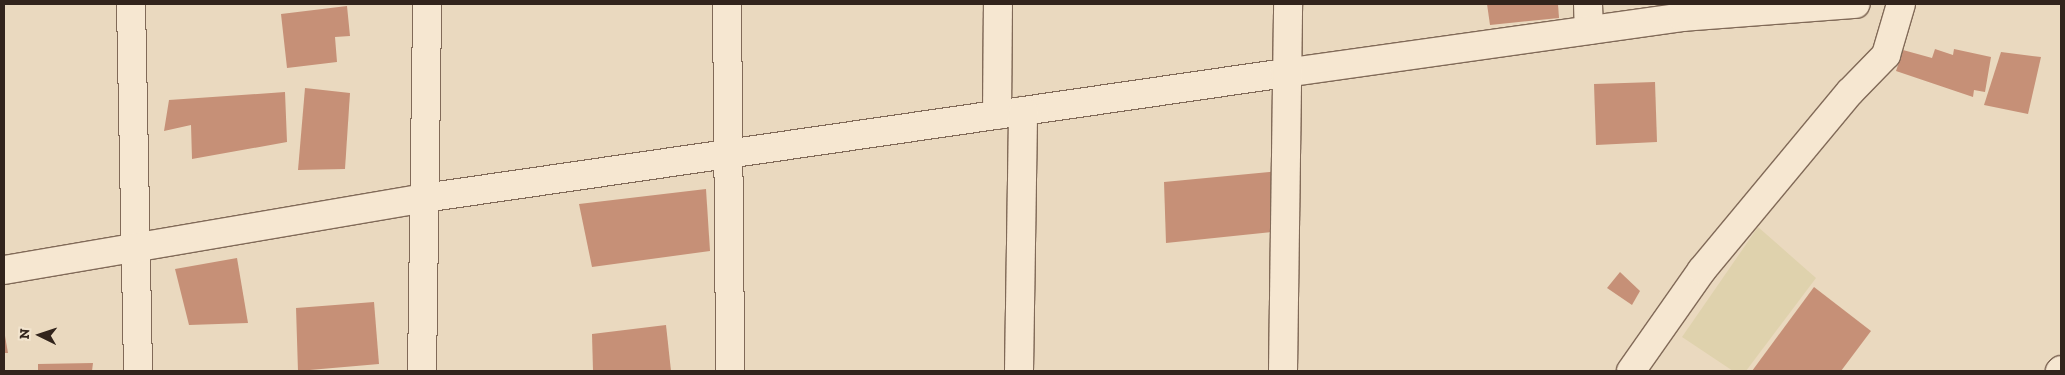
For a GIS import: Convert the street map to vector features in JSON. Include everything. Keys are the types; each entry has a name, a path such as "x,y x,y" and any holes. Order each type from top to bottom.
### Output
{"street":[{"path":"132,4 138,371"},
{"path":"422,371 427,4"},
{"path":"727,4 730,371"},
{"path":"998,4 1010,113 1019,371"},
{"path":"1283,371 1285,73 1288,4"},
{"path":"4,270 135,246 424,198 1285,73 1589,17 1682,17 1856,4"},
{"path":"1631,371 1702,270 1850,92 1886,55 1901,4"}],"shaded area":[{"path":"1758,227 1816,278 1746,371 1733,371 1682,337"}],"building":[{"path":"1487,4 1558,4 1559,18 1490,25"},
{"path":"347,6 350,36 335,37 337,62 287,68 281,14"},
{"path":"1935,49 1953,55 1954,49 1991,57 1985,92 1974,90 1973,97 1896,71 1903,50 1932,58"},
{"path":"2001,52 2041,57 2028,114 1984,105"},
{"path":"1655,82 1657,142 1596,145 1594,84"},
{"path":"305,88 350,93 345,169 298,170"},
{"path":"285,92 287,142 192,159 191,125 164,131 169,100"},
{"path":"1279,171 1282,231 1166,243 1164,182"},
{"path":"706,189 710,251 592,267 579,204"},
{"path":"237,258 248,323 189,325 175,269"},
{"path":"1620,272 1640,291 1632,305 1607,288"},
{"path":"1814,287 1871,331 1841,371 1752,371"},
{"path":"374,302 379,364 298,371 296,308"},
{"path":"666,325 671,371 593,371 592,334"},
{"path":"4,330 8,353 4,353"},
{"path":"93,363 92,371 38,371 38,364"}]}
